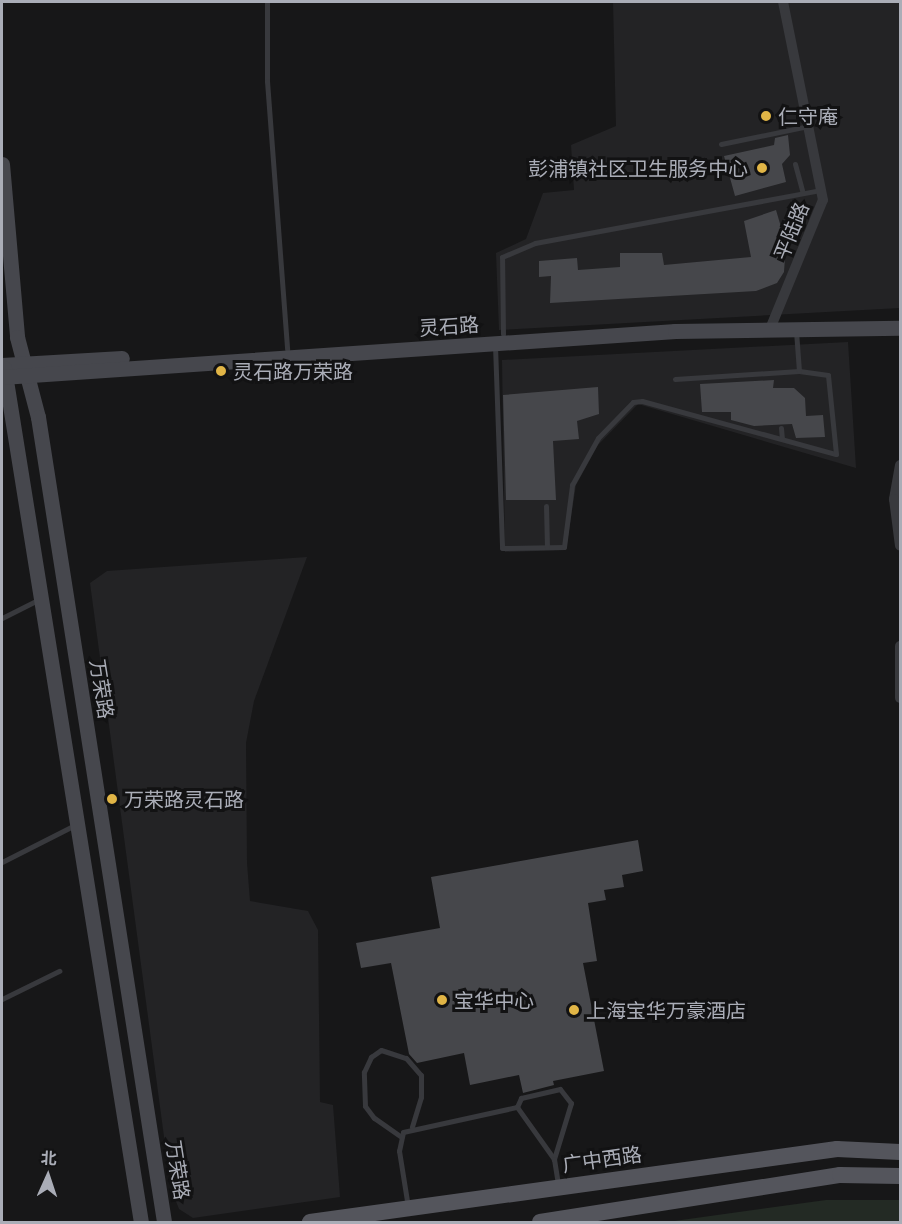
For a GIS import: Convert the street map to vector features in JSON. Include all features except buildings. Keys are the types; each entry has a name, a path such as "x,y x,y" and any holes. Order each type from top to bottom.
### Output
{"main road":[{"name":"万荣路","path":"2,164 10,288 25,370 38,417 164,1222"},
{"name":"灵石路","path":"25,370 287,349 900,318"},
{"name":"灵石路","path":"773,325 796,329 900,328"},
{"name":"灵石路","path":"3,368 25,370 499,339"},
{"path":"3,368 42,598 141,1222"},
{"name":"广中西路","path":"310,1222 837,1149 900,1152"},
{"path":"540,1222 840,1175 900,1176"}],"street":[{"name":"平陆路","path":"773,325 823,200 823,189 783,2"},
{"path":"900,465 894,499 900,546"},
{"path":"900,646 900,698"}],"lane":[{"path":"267,2 267,81 287,349"},
{"path":"721,144 810,125"},
{"path":"795,164 803,193"},
{"path":"675,379 799,371 828,375 836,454 633,402 598,438 572,485 564,547 502,548 499,339 502,257 535,243 823,189"},
{"path":"796,329 799,371"},
{"path":"781,428 782,439"},
{"path":"546,506 548,548"},
{"path":"2,618 42,598"},
{"path":"2,862 78,823"},
{"path":"2,999 59,971"},
{"path":"409,1208 400,1136 374,1118 364,1106 364,1072 371,1057 381,1050 406,1058 422,1076 421,1097 412,1127"},
{"path":"517,1107 521,1098 560,1089 567,1094 570,1117 554,1159"},
{"path":"400,1136 412,1127 517,1107"},
{"path":"517,1107 554,1159 558,1186"}],"shaded area":[{"path":"613,2 900,2 900,308 499,330 496,253 526,239 543,193 574,190 571,145 616,126"},
{"path":"848,342 856,468 638,404 598,445 576,485 566,550 505,552 502,360"},
{"path":"307,557 254,701 246,743 247,863 250,901 308,911 318,930 320,1102 333,1105 340,1197 193,1218 179,1209 171,1189 90,583 107,571"},
{"path":"826,1200 900,1200 900,1222 667,1222"}],"place":[{"name":"仁守庵","path":"766,116"},
{"name":"彭浦镇社区卫生服务中心","path":"762,168"},
{"name":"灵石路万荣路","path":"221,371"},
{"name":"万荣路灵石路","path":"112,799"},
{"name":"宝华中心","path":"442,1000"},
{"name":"上海宝华万豪酒店","path":"574,1010"}]}
